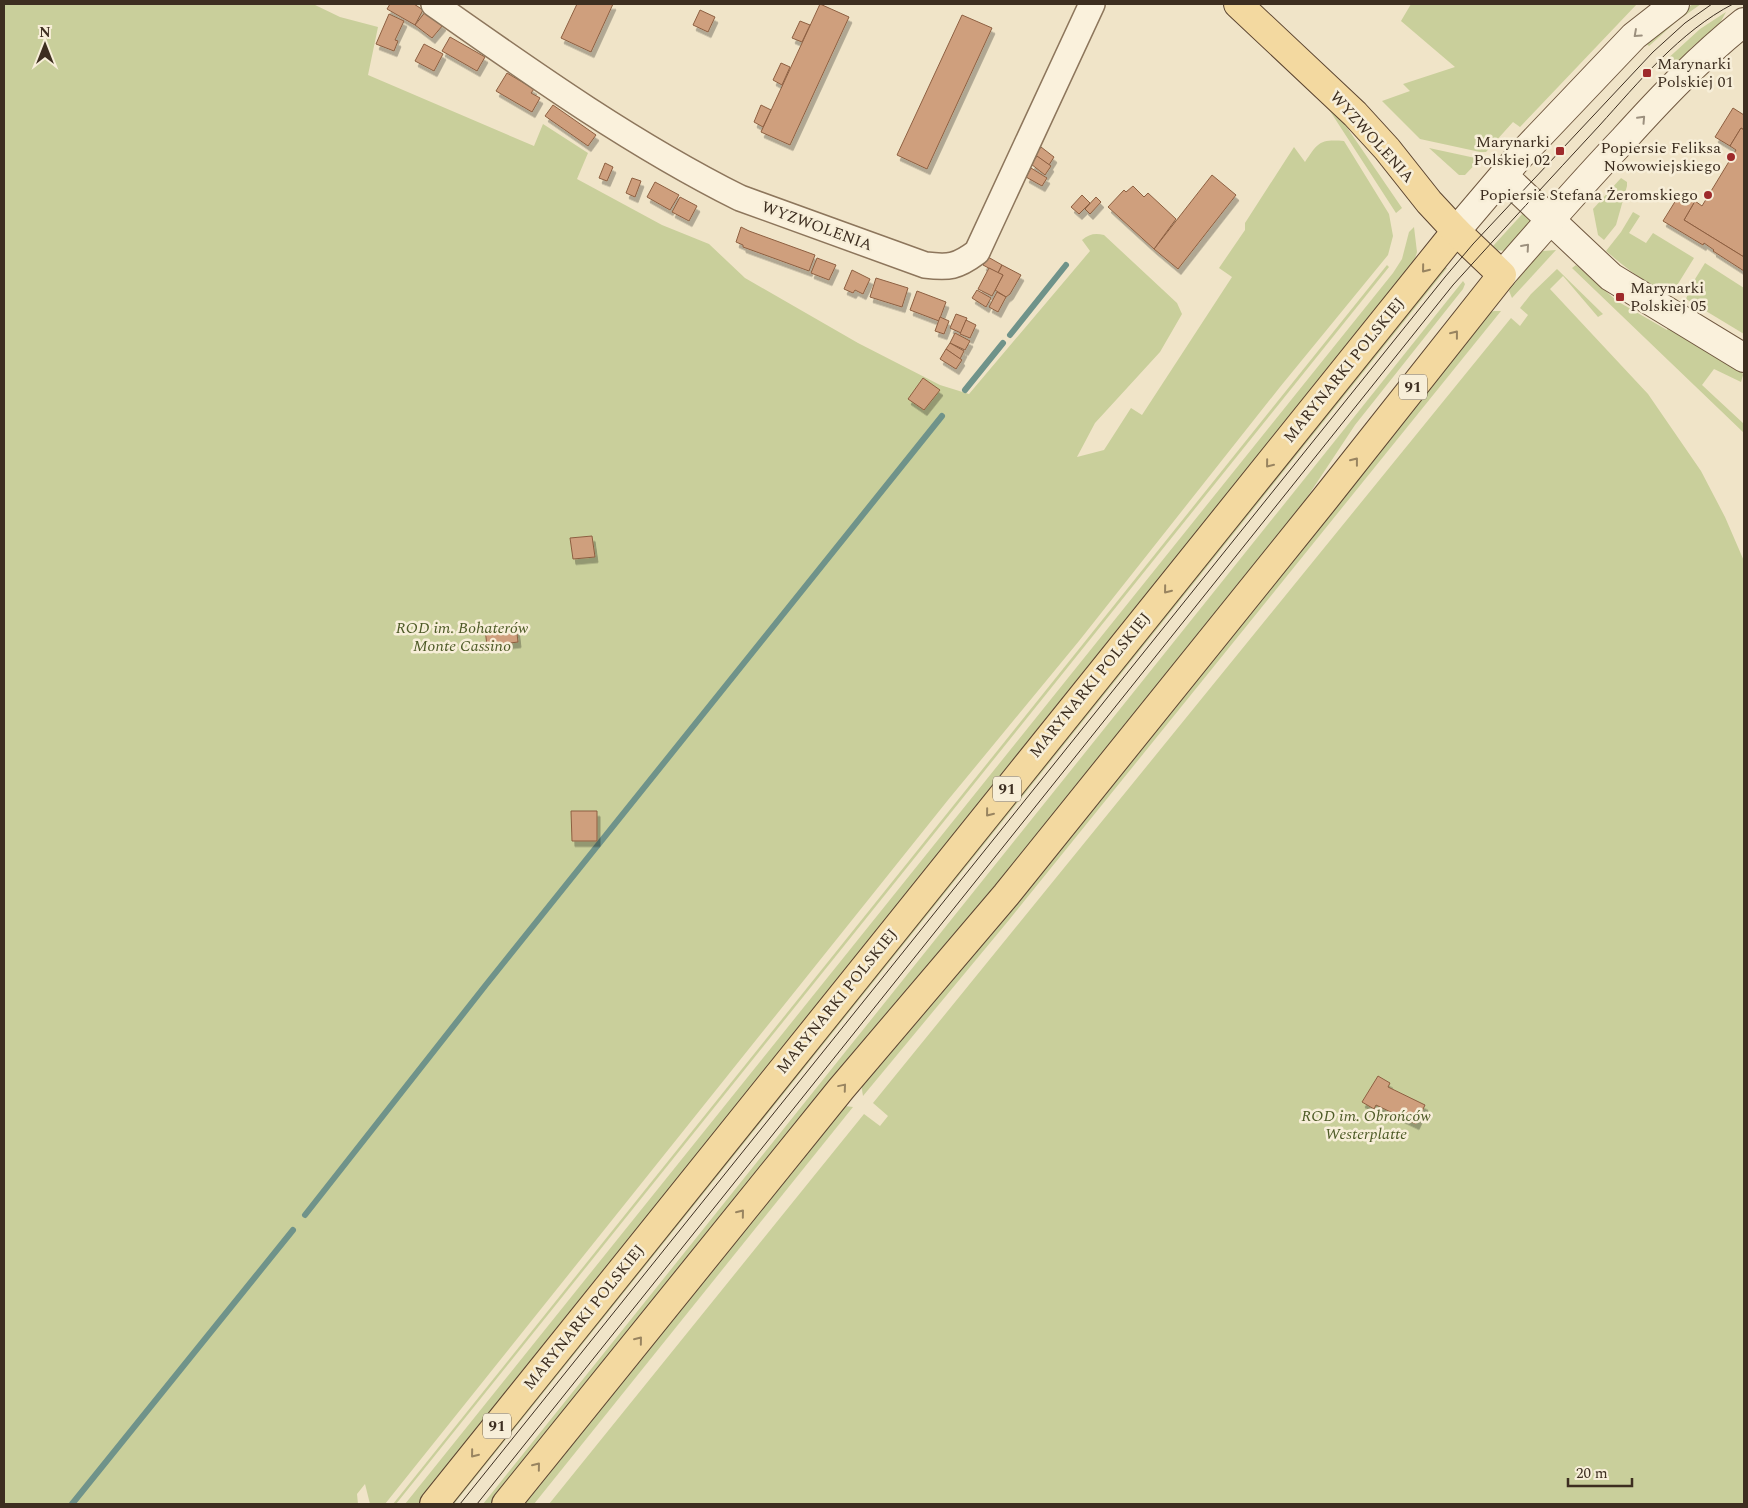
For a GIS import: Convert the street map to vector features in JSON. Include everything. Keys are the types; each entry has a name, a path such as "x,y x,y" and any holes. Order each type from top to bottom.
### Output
{"main road":[{"name":"WYZWOLENIA","path":"1238,4 1355,114 1429,202 1502,275"},
{"name":"MARYNARKI POLSKIEJ","path":"434,1504 1456,231"},
{"name":"91","path":"506,1504 842,1089 1006,895 1502,275"}],"street":[{"name":"WYZWOLENIA","path":"434,4 607,123 711,184 740,198 925,266 942,268 964,262 977,252 1092,4"},
{"name":"MARYNARKI POLSKIEJ","path":"1456,231 1504,176 1634,36 1675,4"},
{"name":"91","path":"1502,275 1550,219 1673,85 1744,22"},
{"path":"1504,176 1611,277 1744,358"}],"green space":[{"name":"ROD im. Bohaterów Monte Cassino","path":"4,4 313,4 340,17 378,27 368,75 534,146 543,124 588,153 577,179 662,225 709,244 745,278 858,343 940,385 969,394 1090,251 1082,240 1092,234 1104,235 1177,303 1182,314 1160,352 1095,423 1077,457 1104,450 1131,408 1142,415 1232,277 1219,268 1245,230 1245,223 1294,147 1305,162 1316,146 1329,141 1344,141 1389,214 1393,236 1388,255 1280,387 1079,641 948,800 385,1504 370,1504 365,1484 357,1494 358,1504 4,1504"},
{"path":"1411,4 1637,4 1520,127 1513,122 1486,152 1480,152 1420,139 1382,101 1410,91 1403,84 1455,67 1401,21"},
{"path":"1693,4 1701,4 1677,21 1649,46 1644,42"},
{"path":"1726,12 1720,23 1692,47 1672,69 1664,62 1700,29"},
{"path":"1314,92 1335,110 1402,208 1396,213 1330,111"},
{"path":"1429,148 1480,159 1465,175 1459,175"},
{"path":"1621,178 1627,182 1627,186 1616,225 1604,240 1598,235 1593,209"},
{"path":"1525,211 1532,219 1531,222 1505,251 1497,250 1493,246"},
{"path":"1633,212 1640,216 1629,233 1646,243 1653,233 1694,258 1676,287 1671,291 1665,291 1647,283 1606,251 1621,232"},
{"path":"1414,227 1417,252 1413,265 420,1504 405,1504 1393,273 1402,259 1409,232"},
{"path":"1556,250 1512,298 1509,291 1512,285 1536,255 1543,251"},
{"path":"1705,263 1744,288 1744,334 1686,299 1692,284"},
{"path":"1387,265 1389,267 396,1504 393,1504"},
{"path":"1576,265 1617,301 1667,330 1669,326 1741,369 1743,375 1741,382 1714,369 1702,385 1744,424 1744,433 1572,268"},
{"path":"1444,267 1447,268 454,1504 448,1504"},
{"name":"ROD im. Obrońców Westerplatte","path":"1557,269 1603,314 1598,317 1563,276 1550,289 1648,394 1701,471 1725,517 1744,561 1744,1504 549,1504 864,1114 880,1126 888,1116 873,1103 1511,318 1520,326 1528,315 1520,308 1531,294"},
{"path":"1463,281 1465,284 1463,289 1355,425 1300,508 1029,846 644,1313 490,1504 483,1504"},
{"path":"1501,311 1009,920 863,1096 861,1084 1486,314"},
{"path":"845,1106 853,1107 534,1504 520,1504"}],"building":[{"path":"390,4 414,4 423,10 415,25 387,9"},
{"path":"577,4 613,4 591,52 561,38"},
{"path":"820,4 849,17 790,145 761,132"},
{"path":"700,10 715,17 708,32 693,25"},
{"path":"426,11 443,25 432,38 415,25"},
{"path":"389,14 404,21 395,40 398,41 394,51 376,44"},
{"path":"962,15 992,28 927,169 897,155"},
{"path":"800,21 810,25 802,42 792,38"},
{"path":"450,37 485,57 477,71 442,51"},
{"path":"424,44 443,54 434,71 415,61"},
{"path":"781,63 790,67 782,85 773,80"},
{"path":"507,73 534,89 531,93 540,98 532,112 496,91"},
{"path":"553,105 596,135 588,146 545,116"},
{"path":"761,105 771,110 763,127 754,122"},
{"path":"1733,108 1744,115 1744,130 1741,128 1730,146 1715,137"},
{"path":"1741,128 1744,130 1744,257 1684,220 1695,201 1702,206 1736,150 1730,146"},
{"path":"1041,147 1054,157 1049,165 1035,155"},
{"path":"1037,156 1051,166 1045,175 1031,164"},
{"path":"605,163 613,167 607,181 599,178"},
{"path":"1031,168 1047,178 1042,186 1026,177"},
{"path":"1212,175 1236,195 1178,269 1154,249"},
{"path":"632,178 641,181 635,197 626,193"},
{"path":"655,182 679,195 670,210 647,197"},
{"path":"1133,186 1144,197 1148,193 1176,219 1154,249 1108,207 1124,190 1126,192"},
{"path":"1681,192 1695,201 1684,220 1744,257 1744,271 1704,243 1703,245 1663,221"},
{"path":"1082,195 1090,203 1079,214 1071,207"},
{"path":"680,197 697,206 689,221 672,212"},
{"path":"1096,197 1101,202 1090,214 1085,209"},
{"path":"741,227 815,255 809,271 743,247 743,245 736,242"},
{"path":"988,257 1002,265 998,273 983,265"},
{"path":"817,258 836,265 829,280 811,273"},
{"path":"1002,265 1021,275 1010,294 1006,297 995,290 1003,275 998,273"},
{"path":"989,268 1003,275 992,296 978,289"},
{"path":"852,270 870,279 863,294 855,290 853,293 844,289"},
{"path":"876,278 908,288 902,307 870,297"},
{"path":"977,290 991,298 986,307 972,298"},
{"path":"917,291 946,302 939,321 910,310"},
{"path":"997,292 1006,297 998,312 989,307"},
{"path":"956,314 967,318 961,333 950,328"},
{"path":"940,317 949,321 944,334 935,331"},
{"path":"966,320 976,325 970,338 960,334"},
{"path":"955,333 970,341 965,350 950,343"},
{"path":"950,343 964,351 960,359 946,349"},
{"path":"946,349 962,360 956,369 940,359"},
{"path":"923,378 940,390 924,410 908,399"},
{"path":"592,536 595,557 573,559 570,538"},
{"path":"516,625 518,642 487,646 485,629"},
{"path":"571,811 597,811 597,841 572,841"},
{"path":"1378,1076 1390,1083 1388,1087 1425,1105 1416,1124 1376,1105 1374,1109 1362,1102"}],"waterway":[{"path":"1010,335 1066,265"},
{"path":"965,390 1003,343"},
{"path":"305,1215 485,986 942,416"},
{"path":"72,1504 293,1230"}],"tram line":[{"path":"460,1504 1445,277 1473,244 1653,52 1685,23 1712,4"},
{"path":"477,1504 1453,285 1661,59 1677,43 1713,15 1733,4"}],"place":[{"name":"Marynarki Polskiej 01","path":"1647,73"},
{"name":"Marynarki Polskiej 02","path":"1560,151"},
{"name":"Popiersie Feliksa Nowowiejskiego","path":"1731,157"},
{"name":"Popiersie Stefana Żeromskiego","path":"1708,195"},
{"name":"Marynarki Polskiej 05","path":"1620,297"}]}
